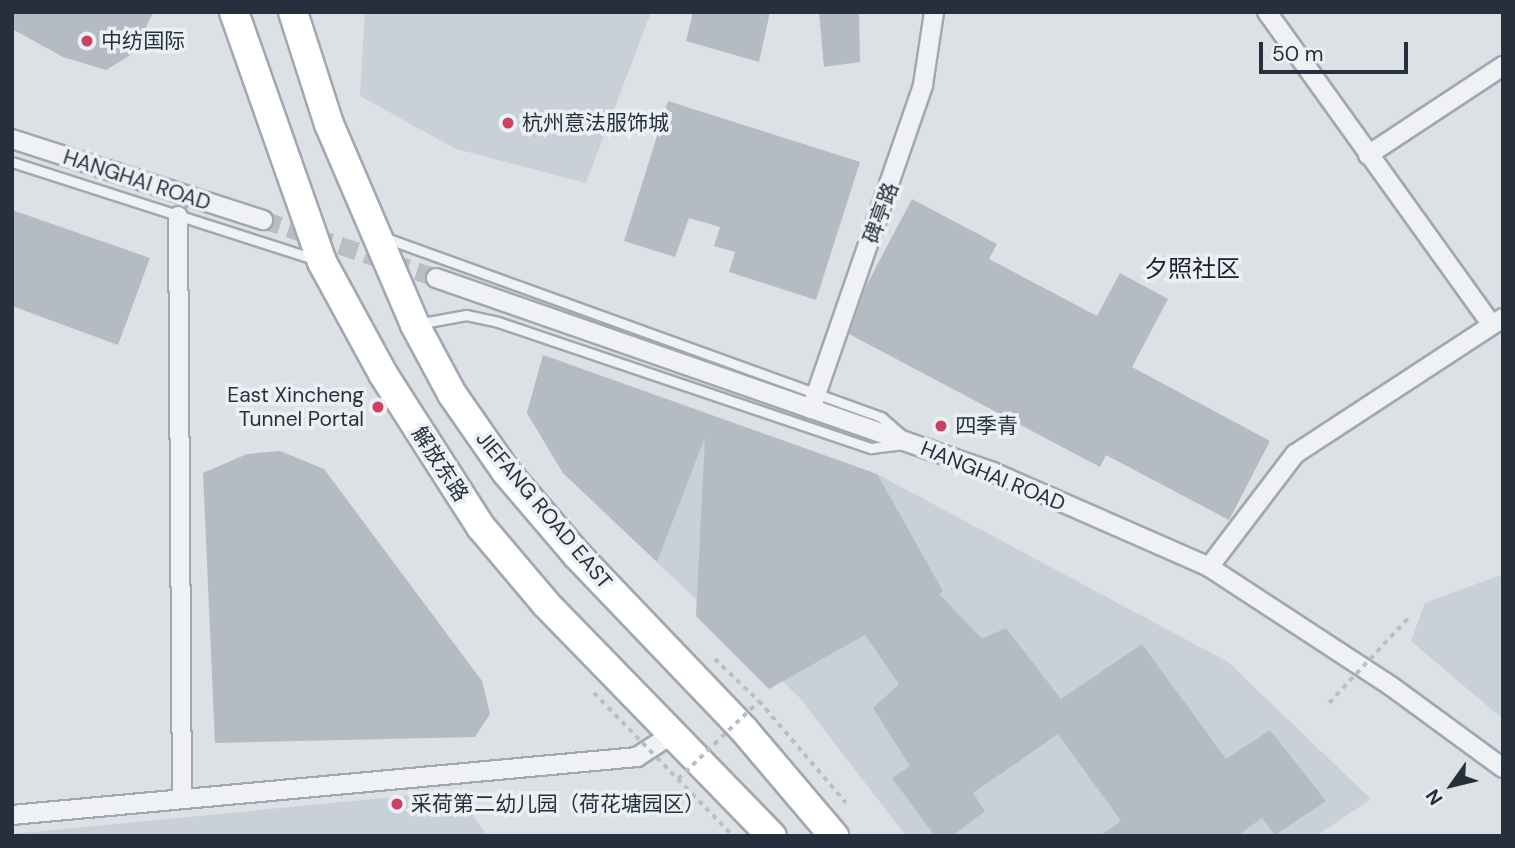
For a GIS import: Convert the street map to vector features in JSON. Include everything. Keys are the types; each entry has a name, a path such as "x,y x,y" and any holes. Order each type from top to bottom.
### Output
{"main road":[{"name":"解放东路","path":"234,12 290,182 322,262 383,374 481,527 546,604 772,836"},
{"name":"JIEFANG ROAD EAST","path":"293,12 329,124 375,235 415,325 452,394 507,473 577,555 745,731 834,836"}],"street":[{"name":"碑亭路","path":"814,401 923,85 934,12"},
{"path":"1209,567 1295,454 1497,322 1368,155 1267,12"},
{"path":"1368,155 1503,66"},
{"name":"HANGHAI ROAD","path":"12,139 263,220"},
{"path":"178,216 182,799"},
{"name":"HANGHAI ROAD","path":"436,278 814,401 911,443 993,472 1209,567 1391,686 1503,768"},
{"path":"12,815 637,757 674,733"}],"lane":[{"path":"12,162 322,262"},
{"path":"375,235 814,401"},
{"path":"415,325 466,315 498,322 871,448 911,443"}],"path":[{"path":"1329,704 1411,615"},
{"path":"715,659 759,701 846,803"},
{"path":"594,693 732,835"},
{"path":"678,779 759,701"}],"shaded area":[{"name":"杭州意法服饰城","path":"365,12 651,12 586,183 456,149 360,96"},
{"path":"543,355 877,474 1228,662 1371,799 1316,836 906,836 799,697 563,473 527,413"},
{"path":"1503,574 1503,719 1411,641 1425,603"},
{"name":"采荷第二幼儿园（荷花塘园区）","path":"457,791 487,836 12,836 12,834"}],"building":[{"name":"中纺国际","path":"12,12 153,12 134,53 106,70 63,57 12,29"},
{"path":"693,12 770,12 759,62 686,41"},
{"path":"819,12 859,12 860,62 824,67"},
{"path":"668,101 860,162 816,300 729,272 735,252 714,246 720,227 689,218 675,257 624,241"},
{"path":"912,199 997,244 989,259 1097,316 1120,273 1168,299 1132,367 1270,441 1229,520 1106,455 1100,467 849,334 865,288"},
{"path":"12,210 150,258 118,345 12,306"},
{"path":"543,355 877,474 943,591 939,594 982,639 1006,628 1061,699 1142,644 1226,759 1270,730 1326,801 1275,835 1262,818 1237,836 1099,836 1121,821 1058,734 973,793 985,811 952,836 935,836 892,778 910,766 873,708 899,684 865,635 769,689 696,616 705,437 657,562 563,473 527,413"},
{"path":"280,451 324,469 482,681 490,714 475,737 215,743 203,473 247,454"}],"tunnel":[{"path":"263,220 436,278"}],"place":[{"name":"中纺国际","path":"87,41"},
{"name":"杭州意法服饰城","path":"508,123"},
{"name":"East Xincheng Tunnel Portal","path":"378,407"},
{"name":"四季青","path":"941,426"},
{"name":"采荷第二幼儿园（荷花塘园区）","path":"397,804"}],"district":[{"name":"夕照社区","path":"1192,269"}]}
